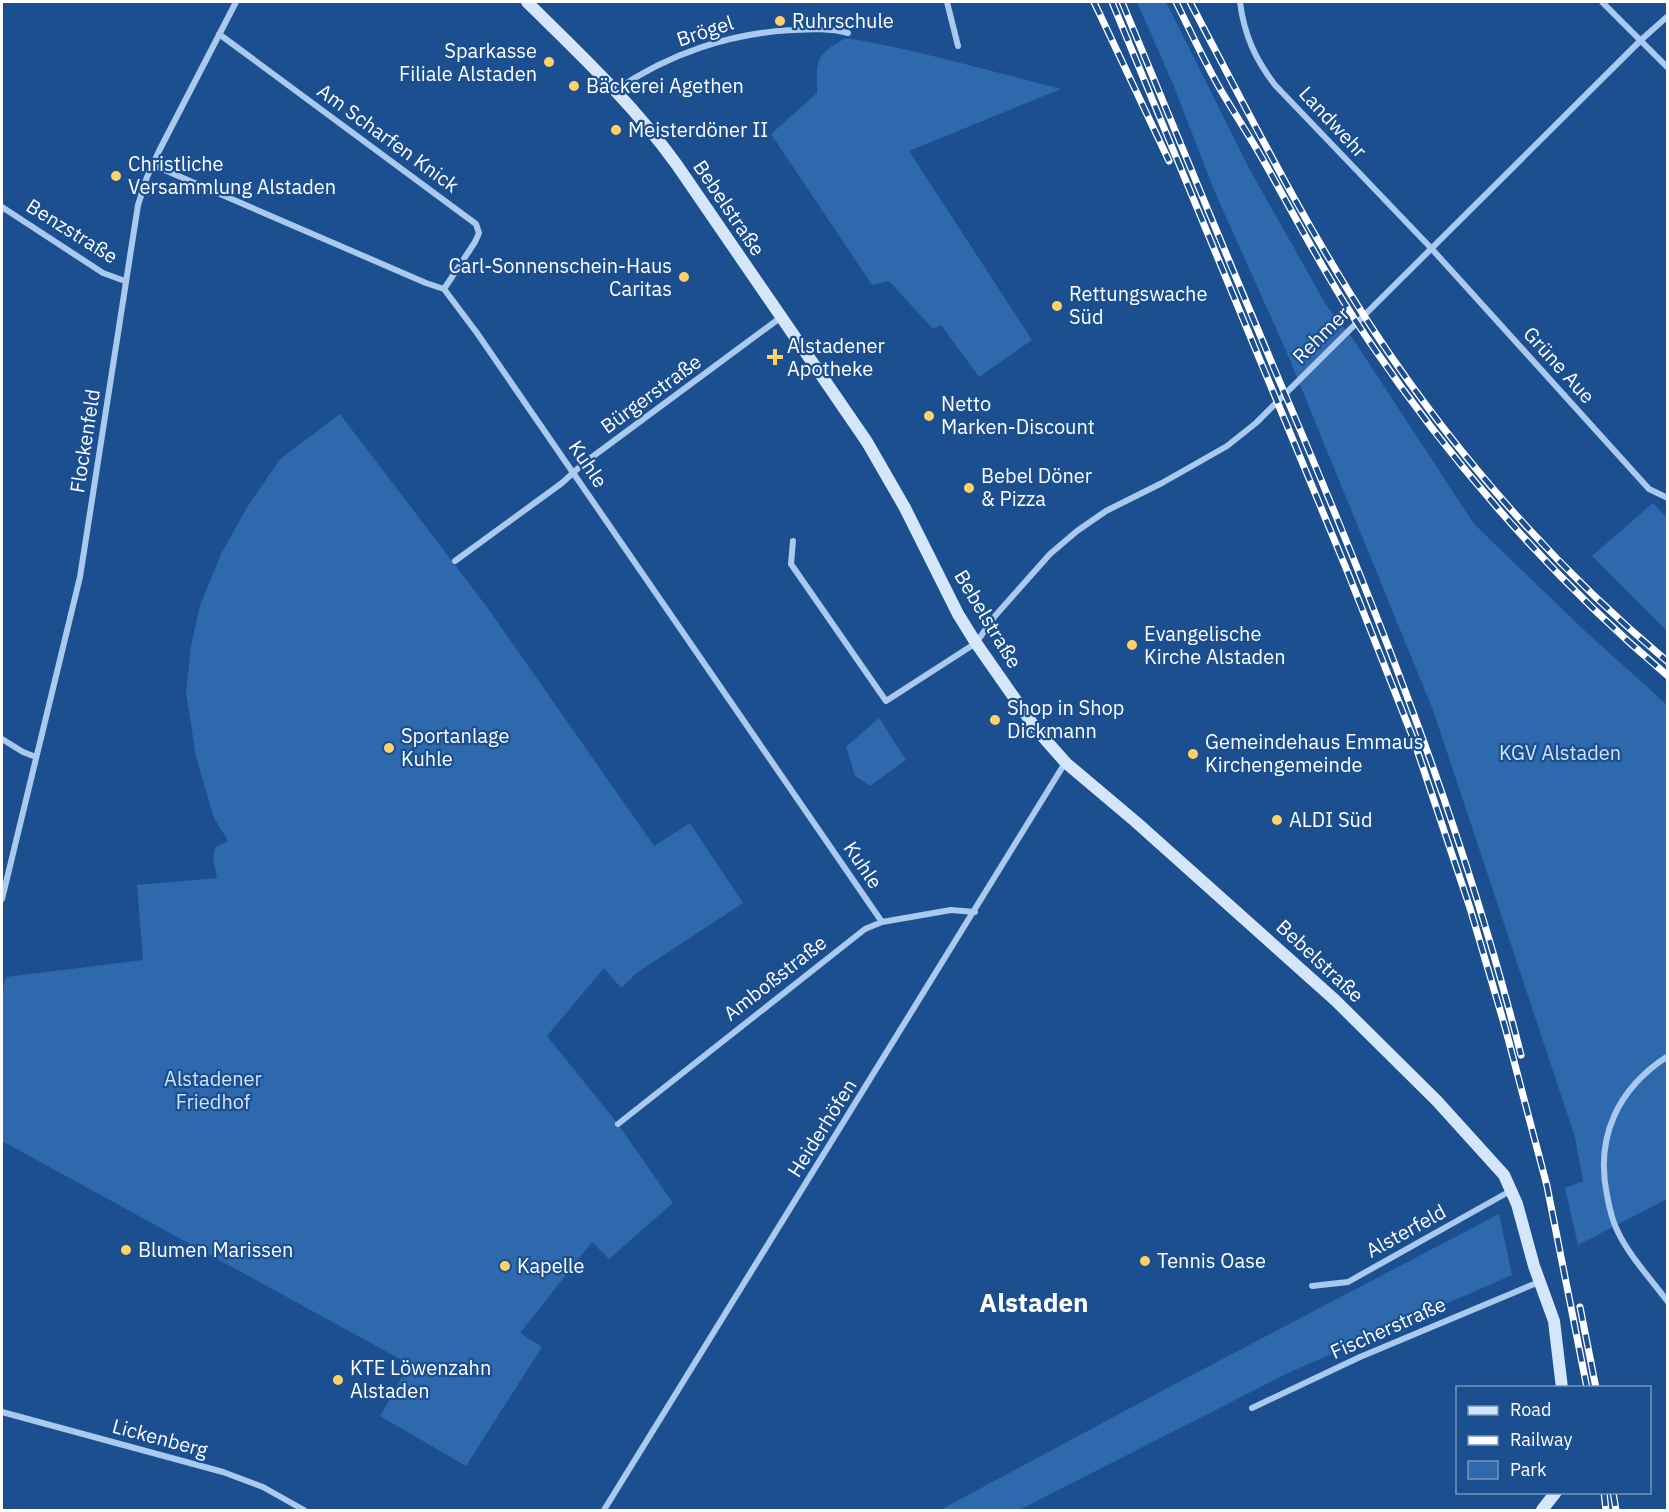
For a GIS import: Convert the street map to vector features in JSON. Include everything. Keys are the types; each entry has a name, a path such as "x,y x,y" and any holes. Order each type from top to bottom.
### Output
{"street":[{"name":"Flockenfeld","path":"2,899 75,605 135,215 153,165 236,2"},
{"name":"Bebelstraße","path":"527,2 616,90 663,146 867,442 890,480 945,590 976,643 1030,722 1066,763 1136,822 1335,1000 1437,1101 1494,1162 1512,1190 1539,1282 1554,1321 1562,1386"},
{"path":"947,2 958,46"},
{"name":"Landwehr","path":"1240,2 1250,44 1270,78 1431,248"},
{"path":"1602,2 1668,68"},
{"name":"Rehmer","path":"976,643 995,616 1063,542 1106,512 1162,483 1238,437 1264,415 1641,40 1668,16"},
{"name":"Brögel","path":"616,90 635,77 685,54 730,38 809,29 848,33"},
{"name":"Am Scharfen Knick","path":"219,34 476,224 479,230 477,239 444,289"},
{"name":"Kuhle","path":"153,165 444,289 574,473 882,922"},
{"name":"Benzstraße","path":"2,207 103,273 125,281"},
{"name":"Grüne Aue","path":"1431,248 1649,489 1668,498"},
{"name":"Bürgerstraße","path":"454,561 780,318"},
{"path":"793,541 791,564 886,701 976,643"},
{"path":"2,739 36,757"},
{"name":"Heiderhöfen","path":"604,1510 1066,763"},
{"name":"Amboßstraße","path":"618,1124 865,929 882,922 951,910 975,912"},
{"path":"1668,1056 1643,1075 1618,1107 1604,1146 1604,1180 1616,1228 1668,1302"},
{"name":"Alsterfeld","path":"1312,1286 1348,1282 1512,1190"},
{"name":"Fischerstraße","path":"1252,1408 1388,1345 1539,1282"},
{"name":"Lickenberg","path":"2,1412 240,1478 263,1487 304,1510"},
{"path":"1542,1510 1554,1494"}],"green space":[{"name":"KGV Alstaden","path":"1137,2 1166,2 1249,168 1326,305 1353,339 1474,524 1585,631 1667,705 1667,1199 1578,1245 1565,1188 1583,1181 1575,1137 1433,710 1287,353 1214,190 1173,84"},
{"path":"846,38 927,55 1061,89 909,151 1032,340 979,377 941,325 933,329 889,281 872,285 771,134 817,93 819,60 828,49"},
{"name":"Alstadener Friedhof","path":"340,414 487,607 654,846 690,823 743,903 638,972 621,988 604,968 547,1036 618,1124 673,1203 609,1259 592,1242 520,1333 542,1347 466,1466 380,1416 409,1364 2,1141 2,991 6,977 143,960 137,885 217,878 213,859 215,847 228,841 214,818 196,757 186,692 191,646 200,605 222,552 248,506 280,459"},
{"path":"1653,503 1667,518 1667,631 1592,556"},
{"path":"879,718 906,760 870,786 855,776 846,747"},
{"path":"1499,1214 1512,1275 1286,1374 1019,1510 940,1510 1190,1376"}],"railway":[{"path":"1094,2 1169,161"},
{"path":"1112,2 1348,573 1413,738 1470,908 1505,1027 1547,1186 1587,1386"},
{"path":"1122,2 1380,625 1443,795 1471,881 1521,1055"},
{"path":"1176,2 1213,76 1328,276 1401,387 1470,476 1507,519 1585,600 1668,676"},
{"path":"1190,2 1302,212 1350,294 1407,379 1474,467 1510,509 1587,588 1668,662"},
{"path":"1580,1307 1596,1386"},
{"path":"1604,1494 1606,1510"},
{"path":"1613,1494 1616,1510"}],"place":[{"name":"Ruhrschule","path":"780,21"},
{"name":"Sparkasse Filiale Alstaden","path":"549,62"},
{"name":"Bäckerei Agethen","path":"574,86"},
{"name":"Meisterdöner II","path":"616,130"},
{"name":"Christliche Versammlung Alstaden","path":"116,176"},
{"name":"Carl-Sonnenschein-Haus Caritas","path":"684,277"},
{"name":"Rettungswache Süd","path":"1057,306"},
{"name":"Alstadener Apotheke","path":"775,357"},
{"name":"Netto Marken-Discount","path":"929,416"},
{"name":"Bebel Döner & Pizza","path":"969,488"},
{"name":"Evangelische Kirche Alstaden","path":"1132,645"},
{"name":"Shop in Shop Dickmann","path":"995,720"},
{"name":"Sportanlage Kuhle","path":"389,748"},
{"name":"Gemeindehaus Emmaus Kirchengemeinde","path":"1193,754"},
{"name":"ALDI Süd","path":"1277,820"},
{"name":"Blumen Marissen","path":"126,1250"},
{"name":"Tennis Oase","path":"1145,1261"},
{"name":"Kapelle","path":"505,1266"},
{"name":"KTE Löwenzahn Alstaden","path":"338,1380"}],"district":[{"name":"Alstaden","path":"1034,1303"}]}
